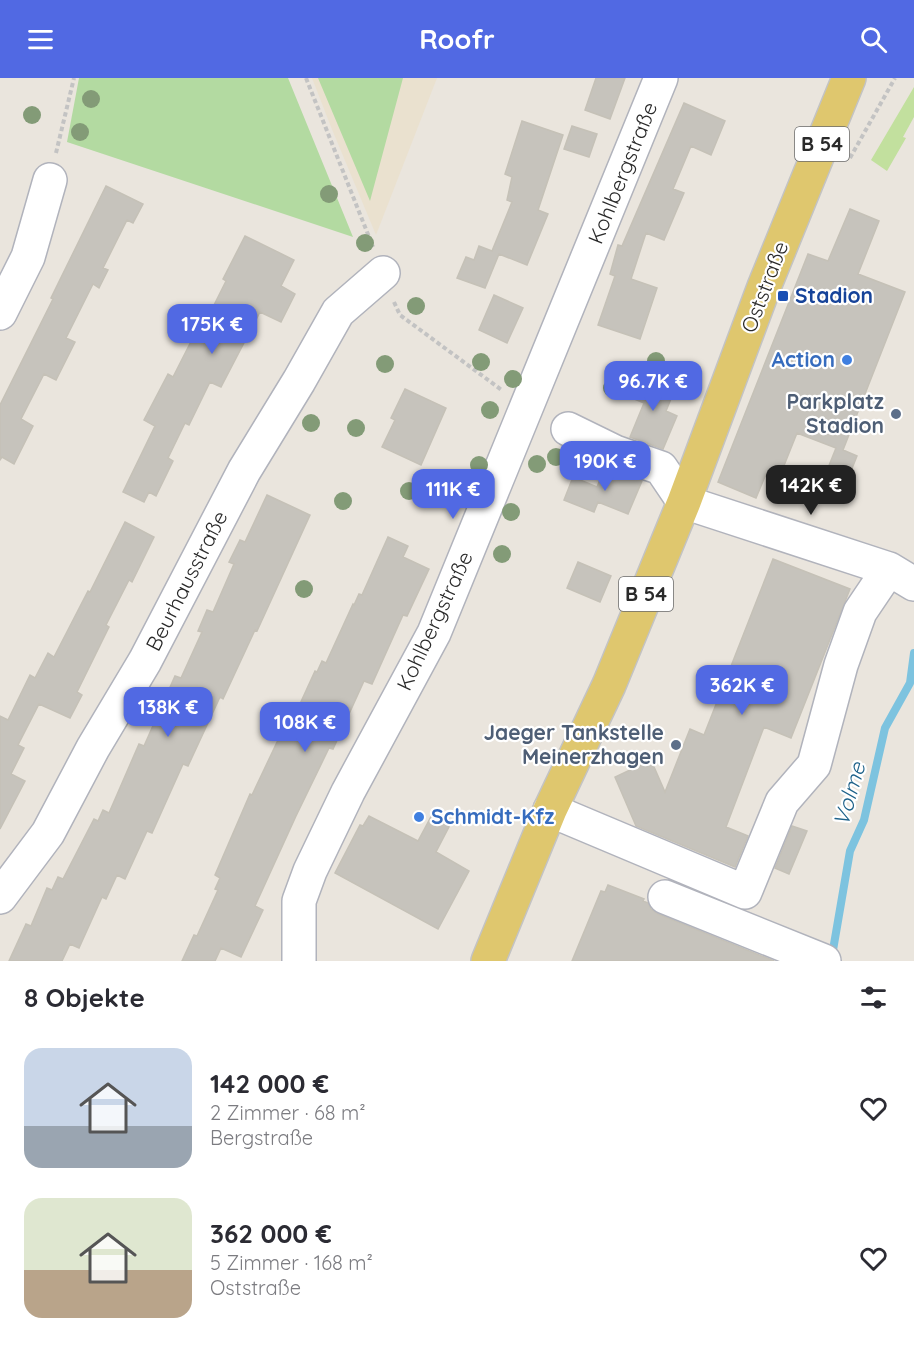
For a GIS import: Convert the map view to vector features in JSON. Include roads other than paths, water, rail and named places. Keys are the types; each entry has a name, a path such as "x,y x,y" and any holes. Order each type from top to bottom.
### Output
{"main road":[{"name":"Oststraße","path":"488,961 550,810 609,685 684,502 764,286 849,78"}],"street":[{"name":"Kohlbergstraße","path":"299,961 299,901 310,871 348,792 434,633 662,78"},
{"path":"0,314 28,257 50,180"},
{"name":"Beurhausstraße","path":"0,897 48,833 93,748 145,661 244,471 338,312 383,273"},
{"path":"568,429 615,452 661,468 684,502 902,577"},
{"path":"550,810 745,892 782,802 814,765 841,665 860,612 902,577"},
{"path":"665,897 824,961"}],"waterway":[{"name":"Volme","path":"833,950 850,851 864,820 885,728 910,683 914,653"}],"place":[{"name":"Stadion","path":"783,296"},
{"name":"Action","path":"847,360"},
{"name":"Parkplatz Stadion","path":"896,414"},
{"name":"Jaeger Tankstelle Meinerzhagen","path":"676,745"},
{"name":"Schmidt-Kfz","path":"419,817"}]}
